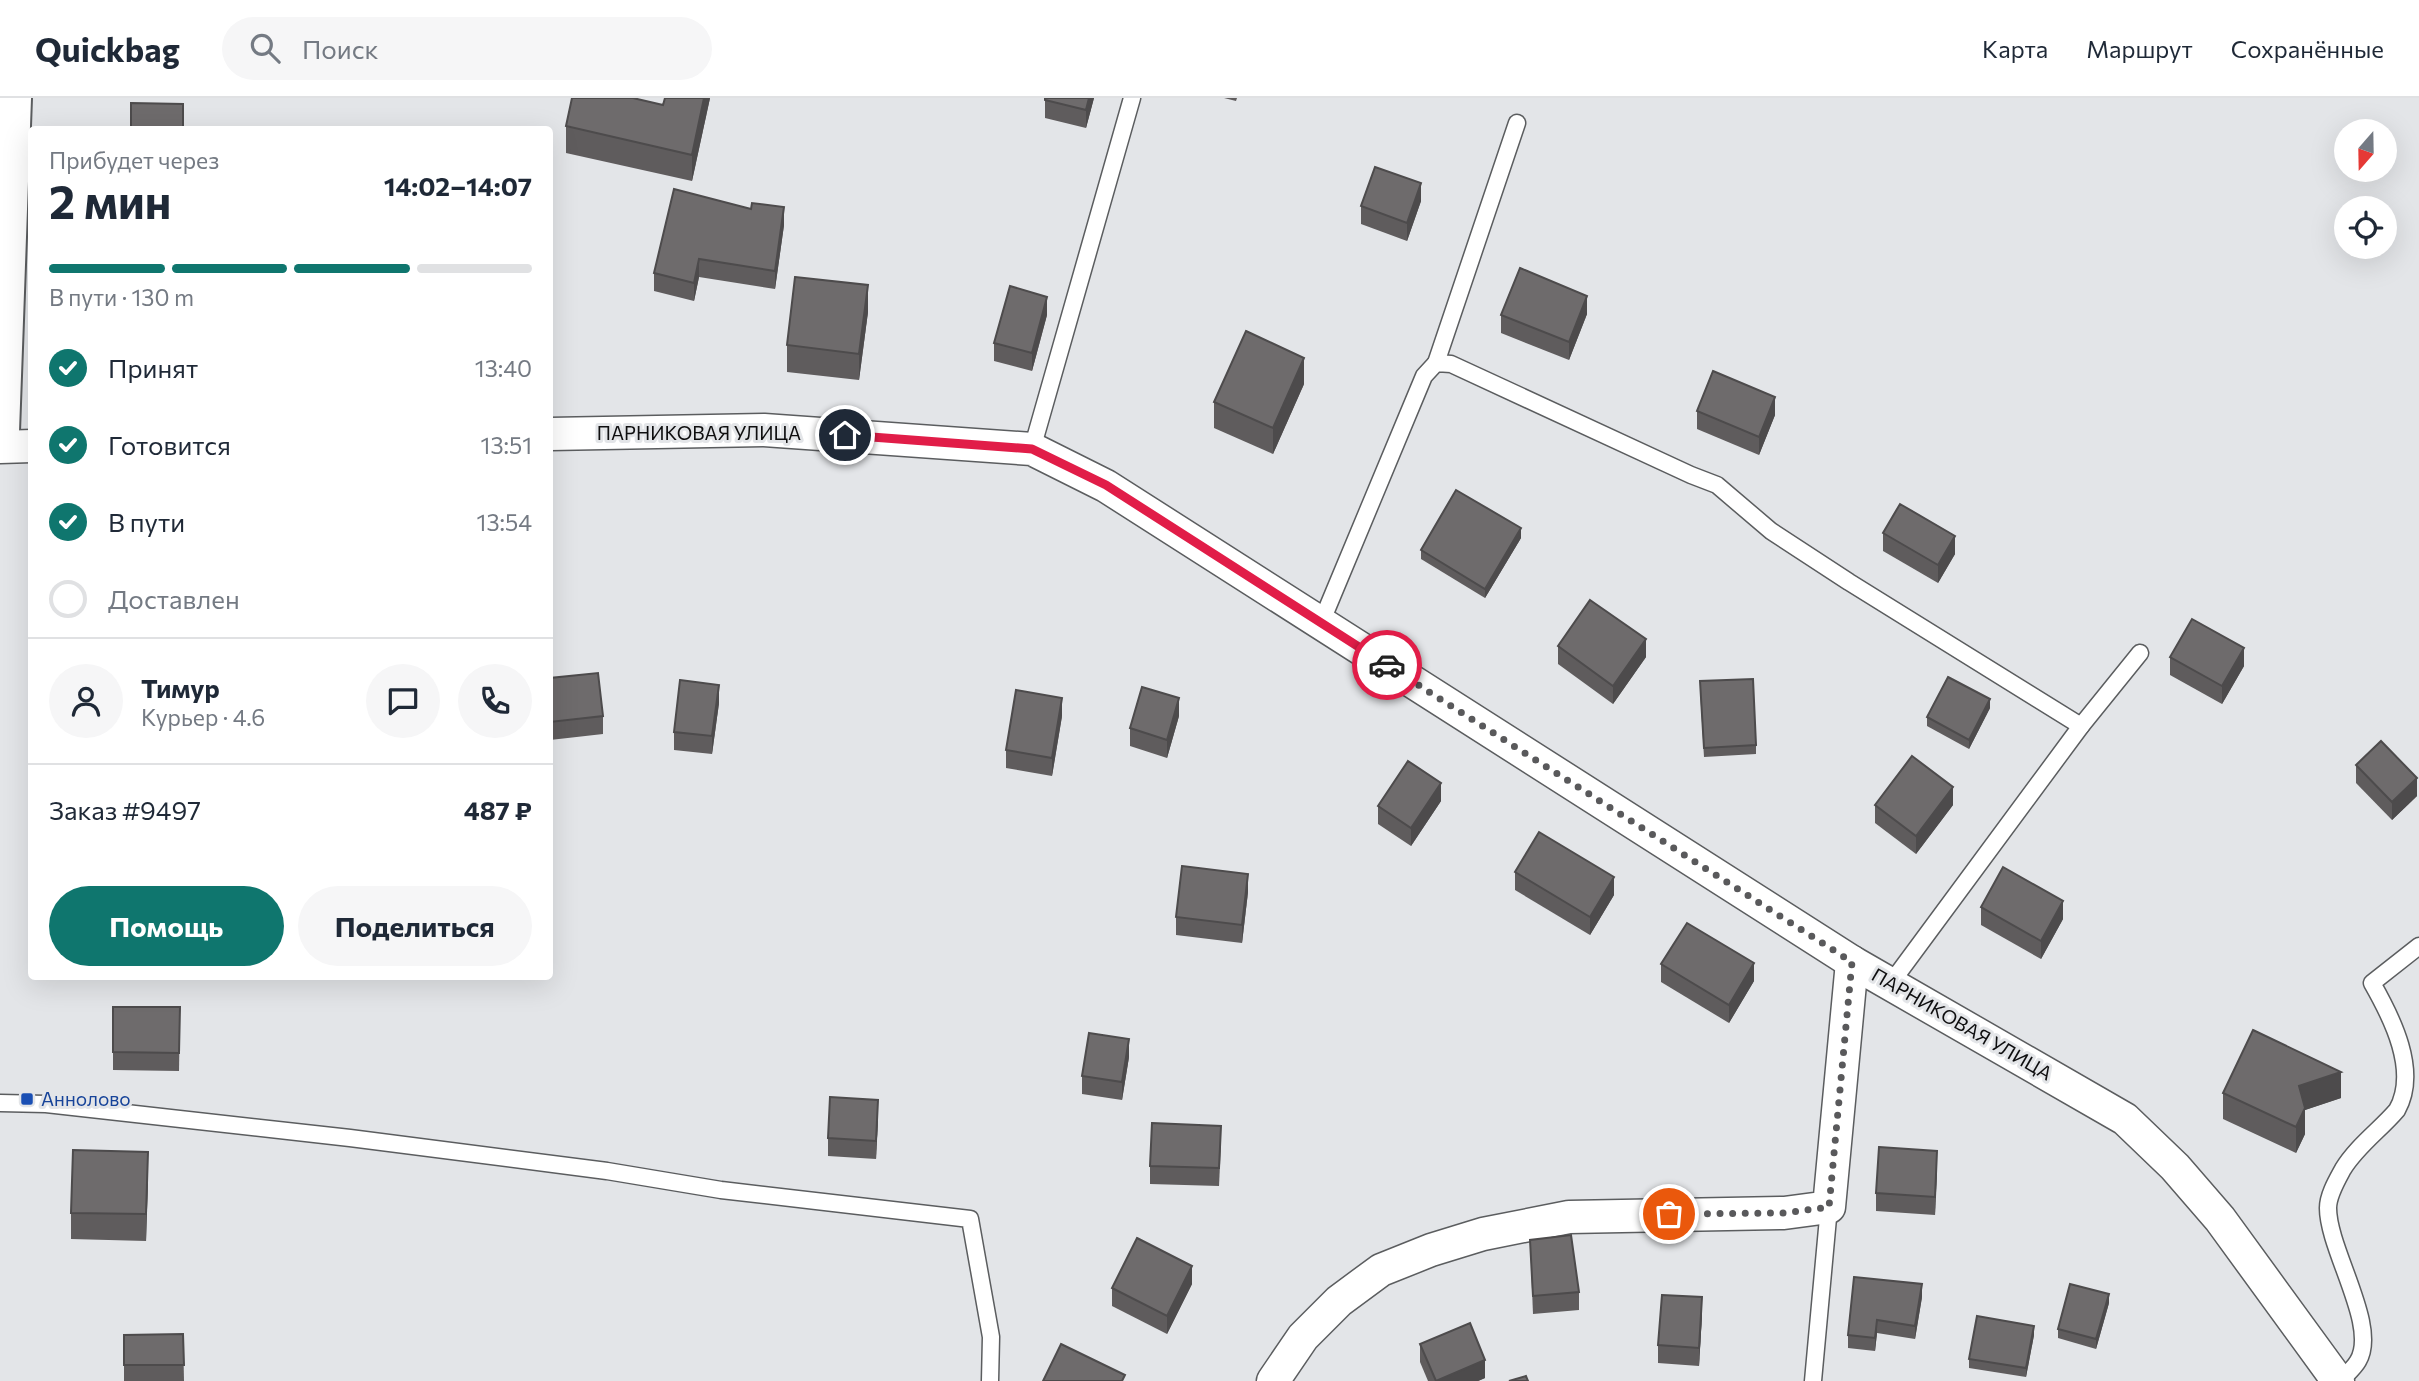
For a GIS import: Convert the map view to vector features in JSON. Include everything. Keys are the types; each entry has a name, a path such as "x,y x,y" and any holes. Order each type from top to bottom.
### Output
{"main road":[{"path":"0,431 12,98"}],"street":[{"name":"ПАРНИКОВАЯ УЛИЦА","path":"553,435 764,430 1032,449 1106,485 1852,962 2125,1119 2175,1167 2220,1219 2339,1381"},
{"path":"0,447 28,446"},
{"path":"1273,1381 1303,1337 1339,1301 1381,1270 1431,1250 1483,1234 1569,1217 1784,1213 1829,1207 1852,962"}],"lane":[{"path":"1032,449 1132,98"},
{"path":"1321,622 1424,376 1436,363 1517,123"},
{"path":"1436,363 1451,364 1717,485 1772,531 1849,582 2081,726"},
{"path":"1891,983 2081,726 2140,653"},
{"path":"2339,1381 2360,1360 2364,1330 2337,1252 2328,1207 2335,1182 2349,1159 2399,1108 2408,1089 2409,1071 2405,1047 2396,1024 2372,983 2419,946"},
{"path":"0,1103 46,1104 350,1139 607,1171 721,1190 970,1219 991,1337 990,1381"},
{"path":"1813,1381 1829,1207"}],"building":[{"path":"572,98 633,98 663,105 665,98 704,98 692,155 566,126"},
{"path":"1045,98 1089,98 1086,110"},
{"path":"131,103 183,104 183,126 131,126"},
{"path":"1375,167 1421,183 1407,223 1361,206"},
{"path":"674,189 751,209 752,203 784,207 775,271 699,259 694,283 654,273"},
{"path":"1520,268 1587,296 1569,342 1501,315"},
{"path":"795,277 868,285 859,354 787,345"},
{"path":"1010,286 1047,297 1032,353 994,343"},
{"path":"1246,331 1304,358 1273,428 1214,402"},
{"path":"1713,371 1775,397 1759,437 1697,411"},
{"path":"1456,490 1521,528 1485,589 1421,550"},
{"path":"1900,504 1955,536 1938,565 1883,533"},
{"path":"1590,600 1646,639 1613,686 1558,646"},
{"path":"2192,619 2244,648 2222,686 2170,657"},
{"path":"598,673 603,716 553,722 553,678"},
{"path":"1948,677 1990,699 1969,740 1927,717"},
{"path":"1753,679 1756,745 1704,748 1700,681"},
{"path":"680,680 719,685 712,736 674,732"},
{"path":"1142,687 1179,698 1167,740 1130,728"},
{"path":"1016,690 1062,698 1052,758 1006,750"},
{"path":"2381,741 2417,778 2392,802 2356,765"},
{"path":"1912,756 1953,787 1916,836 1875,805"},
{"path":"1408,761 1441,783 1411,828 1378,806"},
{"path":"1539,832 1614,877 1590,917 1515,872"},
{"path":"1182,866 1248,874 1242,925 1176,917"},
{"path":"2003,867 2063,901 2041,941 1981,907"},
{"path":"1687,923 1754,963 1729,1005 1661,964"},
{"path":"113,1007 180,1007 179,1053 113,1052"},
{"path":"2253,1030 2341,1072 2299,1086 2305,1108 2296,1127 2223,1093"},
{"path":"1089,1033 1129,1039 1122,1082 1082,1076"},
{"path":"830,1097 878,1100 876,1141 828,1138"},
{"path":"1152,1123 1221,1126 1219,1168 1150,1166"},
{"path":"1879,1147 1937,1151 1935,1197 1876,1193"},
{"path":"73,1150 148,1152 146,1214 71,1213"},
{"path":"1571,1235 1579,1292 1533,1296 1530,1240"},
{"path":"1137,1238 1192,1266 1167,1316 1112,1288"},
{"path":"1854,1277 1922,1284 1915,1326 1877,1320 1875,1338 1848,1335"},
{"path":"2070,1284 2109,1294 2096,1339 2058,1329"},
{"path":"1662,1295 1702,1297 1699,1348 1658,1345"},
{"path":"1977,1316 2034,1326 2026,1368 1969,1359"},
{"path":"1470,1323 1485,1360 1436,1381 1420,1344"},
{"path":"183,1334 184,1365 124,1365 124,1335"},
{"path":"1061,1344 1125,1375 1122,1381 1043,1381"},
{"path":"1526,1376 1528,1381 1509,1381"}],"way so far":[{"path":"1387,665 1852,962 1829,1207 1784,1213 1669,1214"}],"place":[{"name":"Аннолово","path":"27,1099"}],"route":[{"path":"845,435 1032,449 1106,485 1387,665"}]}
